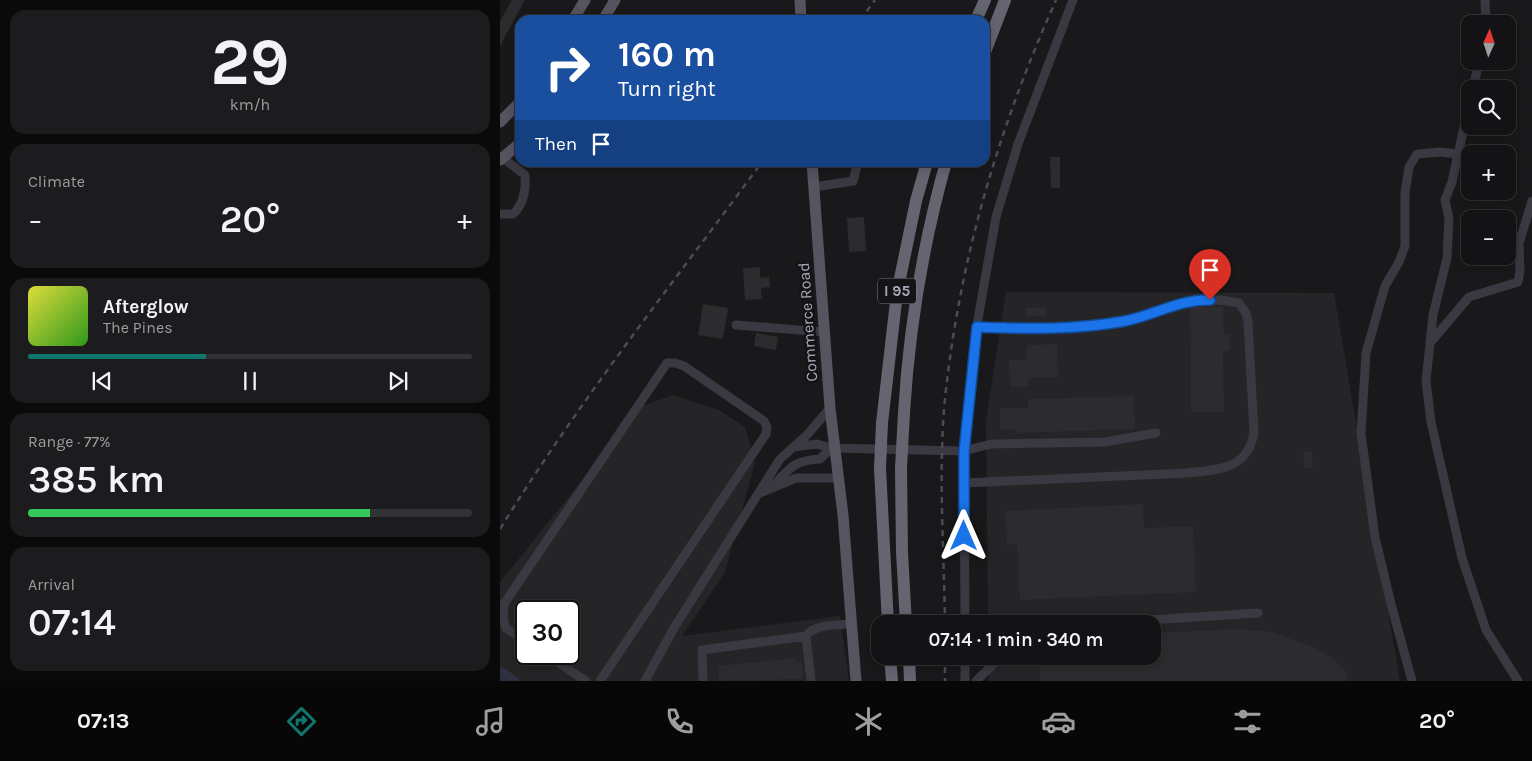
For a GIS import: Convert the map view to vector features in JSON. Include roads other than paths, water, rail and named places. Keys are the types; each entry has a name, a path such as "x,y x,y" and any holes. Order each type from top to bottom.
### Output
{"highway":[{"path":"978,15 985,0"},
{"path":"990,39 1005,0"},
{"name":"I 95","path":"888,615 880,468 882,423 897,293 916,201 926,167"},
{"name":"I 95","path":"906,615 902,552 901,468 906,375 922,261 945,167"},
{"path":"891,665 892,681"},
{"path":"909,665 910,681"}],"main road":[{"path":"576,15 585,0"},
{"path":"606,15 615,0"},
{"path":"800,0 801,15"},
{"path":"500,122 515,107"},
{"path":"501,159 515,146"},
{"name":"Commerce Road","path":"812,167 833,448 843,515 850,681"},
{"name":"Commerce Road","path":"848,624 856,681"}],"street":[{"path":"965,615 964,452 977,327 999,208 1018,144 1073,0"},
{"path":"1485,0 1486,15"},
{"path":"1462,135 1445,200 1448,219 1447,258 1432,315 1426,381 1431,422 1462,558 1486,630 1518,681"},
{"path":"1412,681 1390,604 1375,537 1361,433 1366,353 1385,286 1399,262 1405,246 1405,193 1409,167 1417,154 1440,152 1458,154"},
{"path":"500,214 513,214 519,209 525,184 525,175 501,159"},
{"path":"814,187 853,181 857,167"},
{"path":"1430,343 1469,297 1518,282 1520,271 1519,244 1532,201"},
{"path":"964,483 1218,470 1244,458 1252,447 1254,432 1248,322 1246,313 1239,303 1221,300 1187,301 1144,317 1075,328 977,327"},
{"path":"736,325 824,332"},
{"path":"515,634 506,628 503,617 504,604 666,364 675,363 684,366 764,421 767,427 766,434 600,681"},
{"path":"645,681 674,628 780,459 830,408"},
{"path":"793,447 817,444 833,448 964,452 991,444 1106,442 1156,433"},
{"path":"773,486 791,466 808,460 820,459 833,448"},
{"path":"760,493 796,478 838,478"},
{"path":"1161,619 1258,613"},
{"path":"812,681 806,636 809,631 816,628 848,624"},
{"path":"703,681 702,650 806,636"},
{"path":"561,665 586,681"},
{"path":"965,665 965,681"},
{"path":"976,681 993,665"}],"water":[{"path":"500,668 506,669 521,681 500,681"}],"railway":[{"path":"864,15 875,0"},
{"path":"945,615 942,440 954,331 963,282 987,186 1018,93 1056,0"},
{"path":"500,529 530,481 594,389 758,167"},
{"path":"945,665 945,681"}]}
